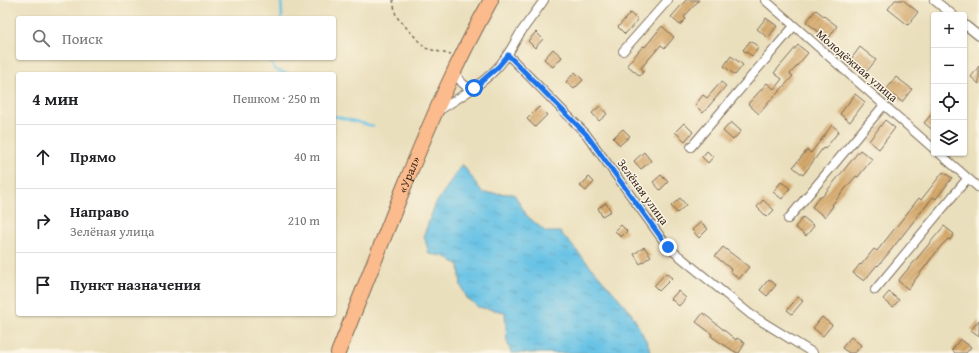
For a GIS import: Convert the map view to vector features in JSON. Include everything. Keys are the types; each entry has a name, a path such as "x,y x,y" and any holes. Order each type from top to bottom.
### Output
{"highway":[{"name":"«Урал»","path":"338,353 435,114 454,71 491,0"}],"street":[{"path":"435,114 474,88 498,67 508,55 520,34 544,0"},
{"path":"623,51 668,0"},
{"name":"Молодёжная улица","path":"765,0 931,146"},
{"path":"934,0 949,12"},
{"path":"691,147 794,26"},
{"path":"967,26 979,36"},
{"name":"Зелёная улица","path":"508,55 586,134 668,247 750,314 813,353"},
{"path":"454,71 465,86 474,88"},
{"path":"788,219 884,105"},
{"path":"942,156 979,188"},
{"path":"875,290 967,178"}],"path":[{"path":"393,0 396,16 425,48 461,57"}],"water":[{"path":"462,164 483,193 514,194 527,216 546,232 560,232 630,311 648,344 651,353 511,353 507,341 505,312 478,307 467,298 461,286 459,265 444,256 429,254 424,235 435,205"}],"building":[{"path":"686,0 699,0 684,17 686,19 680,25 671,17"},
{"path":"895,0 903,0 918,12 908,25 888,9"},
{"path":"816,10 837,26 828,39 806,22"},
{"path":"630,13 638,20 625,34 618,27"},
{"path":"766,18 777,26 768,38 757,29"},
{"path":"662,26 674,37 665,48 661,45 641,68 644,71 640,76 627,65 643,46 645,47"},
{"path":"536,32 543,39 535,48 528,41"},
{"path":"750,41 759,47 752,56 743,50"},
{"path":"798,45 808,53 790,74 793,76 759,114 748,104 767,83 774,89 782,79 774,73"},
{"path":"860,47 876,60 867,71 851,59"},
{"path":"553,49 562,57 553,67 544,59"},
{"path":"731,56 743,65 735,75 724,66"},
{"path":"979,66 979,84 971,77"},
{"path":"575,72 583,80 574,89 566,82"},
{"path":"896,77 912,89 902,102 886,90"},
{"path":"721,82 726,86 703,113 695,105 703,95 707,98"},
{"path":"855,94 865,102 850,122 840,114"},
{"path":"600,106 607,114 599,121 592,113"},
{"path":"539,107 547,115 535,127 527,119"},
{"path":"931,115 931,129 924,123"},
{"path":"885,120 895,128 879,149 869,141"},
{"path":"731,122 741,131 733,140 723,131"},
{"path":"684,123 693,132 685,141 675,132"},
{"path":"832,125 839,131 825,149 823,148 803,175 793,167 807,150 811,153"},
{"path":"623,129 630,136 620,145 613,138"},
{"path":"860,150 872,159 858,177 856,176 832,205 833,206 825,217 812,207 820,196 822,197"},
{"path":"707,151 713,157 708,163 702,157"},
{"path":"644,152 651,161 641,169 634,161"},
{"path":"943,172 952,178 936,199 933,197 878,266 877,265 864,281 853,273 874,249 877,251 919,198 921,200"},
{"path":"661,175 668,182 660,190 653,182"},
{"path":"589,177 594,182 586,191 580,186"},
{"path":"781,182 790,188 782,199 773,192"},
{"path":"680,198 686,205 677,213 671,206"},
{"path":"763,200 774,210 767,217 757,207"},
{"path":"606,203 611,211 602,216 598,208"},
{"path":"803,217 814,226 806,236 795,227"},
{"path":"701,222 708,229 699,238 692,230"},
{"path":"621,225 627,231 621,237 615,231"},
{"path":"944,226 954,234 950,240 948,239 941,246 908,289 898,281"},
{"path":"644,247 651,256 640,264 634,254"},
{"path":"723,247 749,267 739,279 730,271 731,269 715,256"},
{"path":"666,273 672,278 659,291 654,286"},
{"path":"769,279 776,285 767,296 760,290"},
{"path":"678,291 686,298 679,306 671,299"},
{"path":"889,292 899,300 893,307 883,299"},
{"path":"798,297 803,301 792,314 787,310"},
{"path":"703,313 736,340 737,338 745,343 739,353 711,336 712,334 696,322"},
{"path":"822,317 832,325 823,336 813,328"},
{"path":"979,320 979,336 971,330"},
{"path":"851,337 861,345 855,353 849,353 842,348"},
{"path":"960,339 971,347 966,353 955,353 952,350"}],"waterway":[{"path":"281,0 282,16"},
{"path":"270,60 275,70 282,72"},
{"path":"336,117 373,126"}],"route":[{"path":"474,88 488,77 508,55 586,134 668,247"}]}
